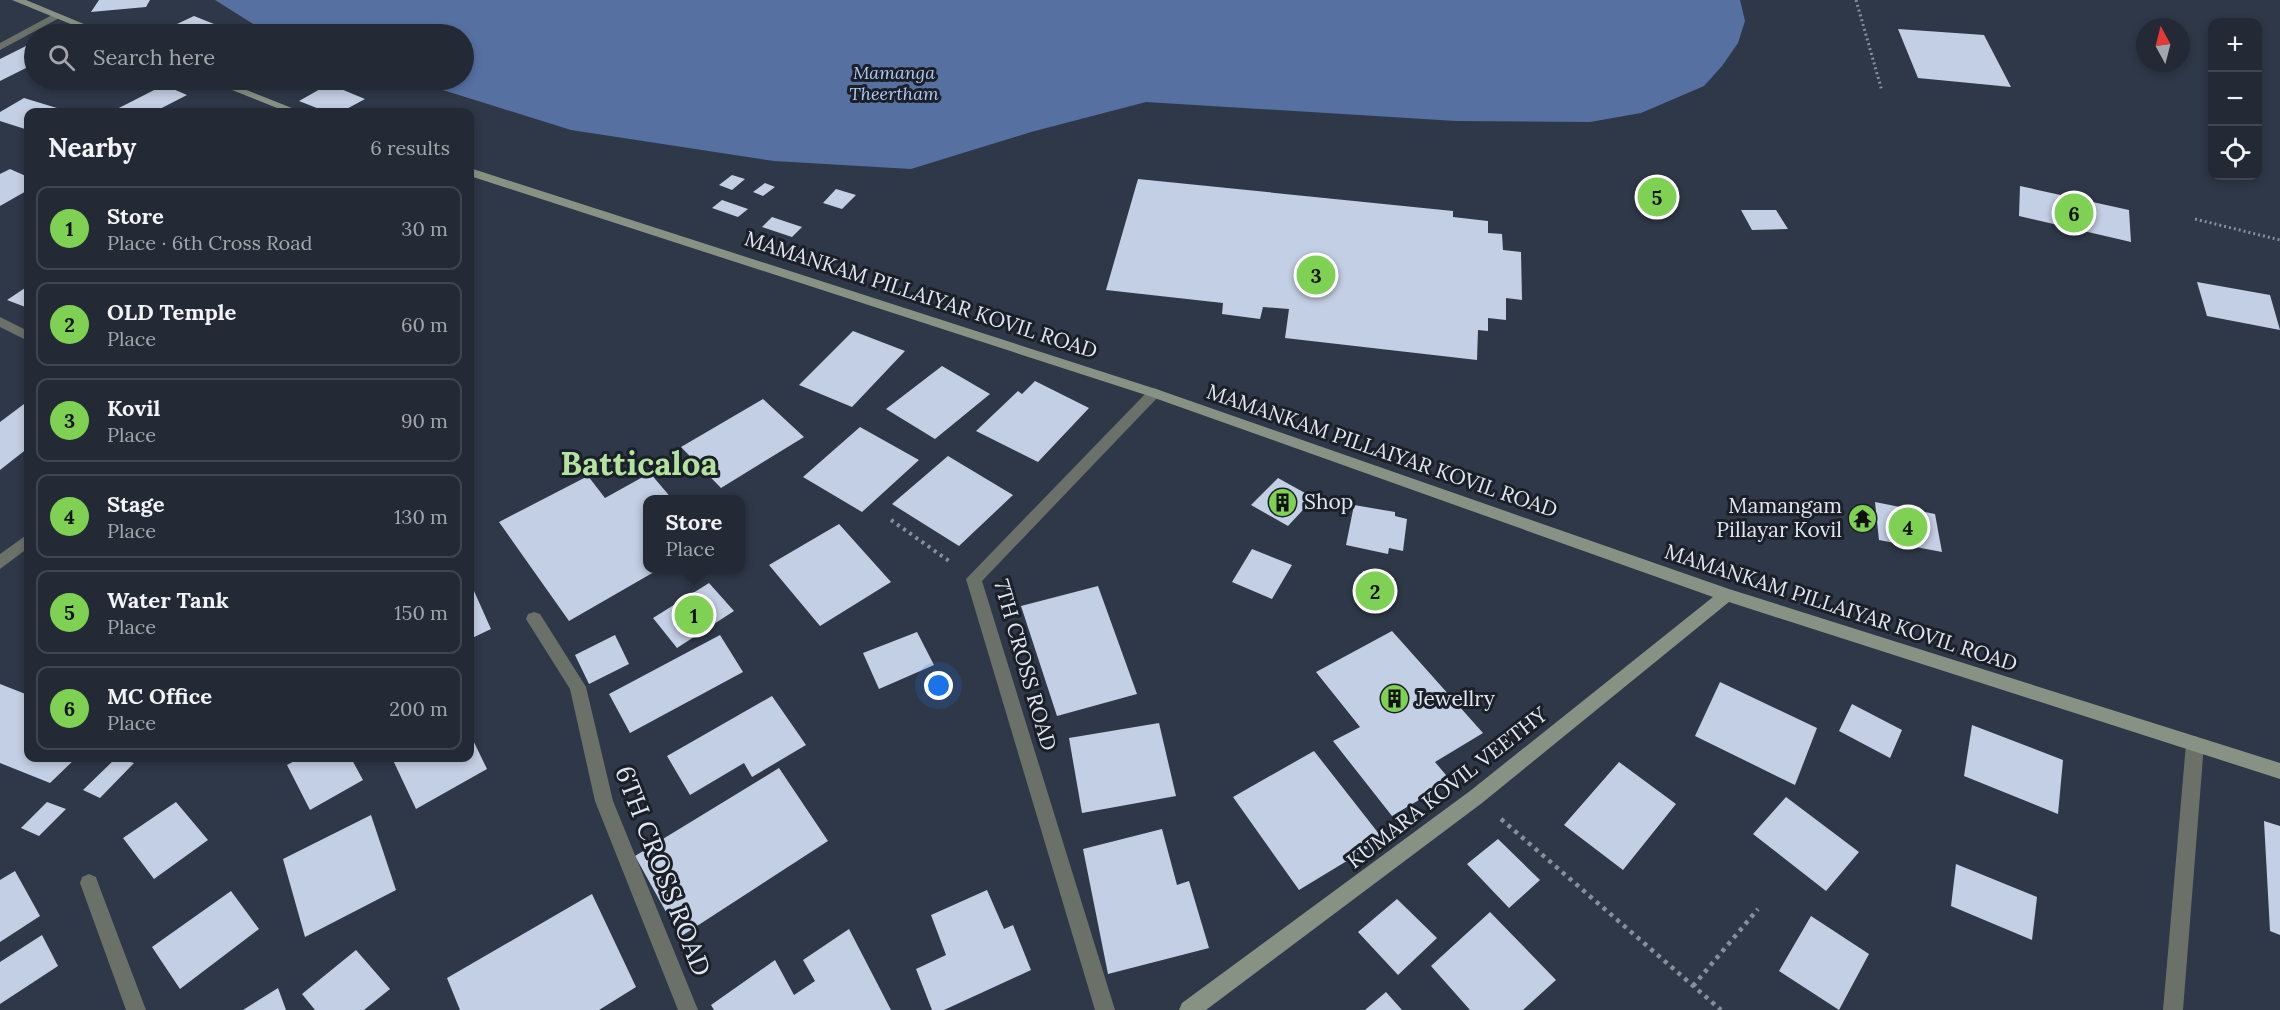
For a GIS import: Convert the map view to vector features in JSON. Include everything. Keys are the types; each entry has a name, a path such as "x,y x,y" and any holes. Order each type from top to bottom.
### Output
{"main road":[{"path":"17,0 78,24"},
{"path":"238,90 286,108"},
{"name":"MAMANKAM PILLAIYAR KOVIL ROAD","path":"474,173 1154,393 1727,595 2280,771"},
{"name":"KUMARA KOVIL VEETHY","path":"1189,1010 1476,797 1727,595"}],"street":[{"path":"43,24 58,16"},
{"path":"0,47 24,34"},
{"path":"0,321 24,335"},
{"name":"7TH CROSS ROAD","path":"1105,1010 974,579 1154,393"},
{"path":"0,563 24,543"},
{"name":"6TH CROSS ROAD","path":"534,619 578,687 604,801 688,1010"},
{"path":"2173,1010 2195,744"},
{"path":"89,883 136,1010"}],"path":[{"path":"1856,0 1882,91"},
{"path":"2194,219 2280,240"},
{"path":"891,520 974,579"},
{"path":"1476,797 1721,1010"},
{"path":"1694,986 1758,909"}],"water":[{"name":"Mamanga Theertham","path":"215,0 1740,0 1745,21 1738,43 1704,86 1641,113 1590,122 1456,121 1146,102 1031,132 911,169 774,161 571,130 443,90 474,90 474,24 253,24"}],"building":[{"path":"99,0 150,0 146,7 91,12"},
{"path":"194,16 214,24 177,24"},
{"path":"1898,29 1984,35 2011,87 1918,78"},
{"path":"24,47 24,69 0,81 0,59"},
{"path":"154,90 176,90 187,95 162,108 119,108"},
{"path":"318,90 343,90 365,99 348,108 317,108 299,101"},
{"path":"24,98 57,108 24,108 24,129 0,121 0,112"},
{"path":"10,169 24,175 24,192 0,206 0,174"},
{"path":"732,175 745,179 732,190 719,185"},
{"path":"1138,179 1453,211 1453,217 1488,221 1488,233 1502,234 1503,250 1521,252 1522,300 1506,298 1506,320 1488,318 1488,331 1478,330 1477,360 1285,338 1289,309 1263,307 1260,319 1222,314 1223,303 1106,290"},
{"path":"765,183 775,187 763,196 753,192"},
{"path":"1653,184 1675,192 1678,202 1675,206 1662,209 1640,201 1636,191 1645,185"},
{"path":"2020,186 2129,210 2131,242 2019,216"},
{"path":"836,189 856,195 842,209 823,203"},
{"path":"722,200 748,209 738,217 712,208"},
{"path":"1741,210 1776,210 1788,229 1752,230"},
{"path":"772,217 802,227 792,237 762,227"},
{"path":"2197,282 2270,295 2280,330 2207,316"},
{"path":"24,289 24,306 7,300"},
{"path":"853,331 905,351 852,407 799,385"},
{"path":"942,366 990,394 935,439 886,409"},
{"path":"1035,381 1089,408 1038,462 976,431 1018,391 1022,394"},
{"path":"763,399 804,437 721,488 681,447"},
{"path":"24,404 24,451 0,470 0,422"},
{"path":"860,427 919,460 862,512 803,477"},
{"path":"948,456 1013,495 959,546 892,504"},
{"path":"650,473 669,495 643,495 643,573 652,573 569,621 499,522 588,476 605,498"},
{"name":"Shop","path":"1278,478 1314,498 1288,526 1251,505"},
{"path":"1875,502 1935,514 1942,552 1879,540"},
{"path":"1354,505 1395,512 1395,516 1407,519 1403,551 1389,548 1388,554 1346,545"},
{"path":"839,524 891,582 820,626 769,565"},
{"path":"1252,549 1292,565 1272,599 1232,582"},
{"path":"1363,571 1394,578 1388,610 1357,603"},
{"path":"709,583 734,611 677,648 653,618"},
{"path":"1098,586 1137,694 1057,716 1021,606"},
{"path":"474,591 491,629 474,637"},
{"name":"Jewellry","path":"1392,631 1483,733 1435,762 1451,781 1392,816 1333,741 1360,727 1316,672"},
{"path":"917,632 934,665 879,689 863,653"},
{"path":"615,635 629,664 589,684 575,655"},
{"path":"720,635 743,672 630,733 609,694"},
{"path":"1720,682 1817,728 1795,785 1695,736"},
{"path":"0,684 24,693 24,762 72,762 50,783 0,763"},
{"path":"772,696 806,745 752,777 744,763 690,795 667,756"},
{"path":"1852,704 1902,730 1890,758 1839,731"},
{"path":"1159,723 1176,796 1082,813 1069,738"},
{"path":"1972,725 2063,760 2058,814 1964,776"},
{"path":"474,742 487,769 416,809 394,762 474,762"},
{"path":"1314,751 1383,839 1299,890 1233,797"},
{"path":"112,762 134,763 100,798 83,790"},
{"path":"293,762 353,762 363,780 310,810 287,765"},
{"path":"1619,762 1676,804 1623,870 1564,825"},
{"path":"779,768 828,841 680,937 635,856"},
{"path":"1786,797 1859,852 1826,891 1753,834"},
{"path":"47,802 66,809 39,836 21,828"},
{"path":"176,802 208,840 154,879 123,838"},
{"path":"371,815 396,890 305,937 283,859"},
{"path":"2264,821 2280,826 2280,935 2270,931"},
{"path":"1162,829 1177,885 1189,881 1209,948 1108,974 1083,849"},
{"path":"1498,839 1540,880 1509,908 1467,864"},
{"path":"1956,864 2037,897 2032,940 1951,906"},
{"path":"15,871 40,916 0,942 0,880"},
{"path":"987,890 1004,929 1013,925 1031,970 944,1010 932,1010 916,969 946,955 931,915"},
{"path":"231,891 259,929 180,989 152,947"},
{"path":"592,894 636,987 599,1010 460,1010 447,978"},
{"path":"1397,899 1437,938 1398,975 1358,932"},
{"path":"1490,912 1556,980 1523,1010 1470,1010 1431,966"},
{"path":"1811,916 1869,954 1839,1010 1779,971"},
{"path":"849,929 891,1010 714,1010 711,1005 775,960 794,995 815,981 803,960"},
{"path":"42,935 58,966 0,1004 0,962"},
{"path":"356,950 390,989 364,1010 315,1010 302,994"},
{"path":"278,988 286,1010 243,1010"},
{"path":"1386,992 1402,1010 1365,1010"}],"place":[{"name":"Water Tank","path":"1657,197"},
{"name":"MC Office","path":"2074,213"},
{"name":"Kovil","path":"1316,275"},
{"name":"Shop","path":"1283,502"},
{"name":"Mamangam Pillayar Kovil","path":"1863,518"},
{"name":"Stage","path":"1908,527"},
{"name":"OLD Temple","path":"1375,591"},
{"name":"Store","path":"694,615"},
{"name":"Jewellry","path":"1395,699"}],"district":[{"name":"Batticaloa","path":"639,463"}]}
